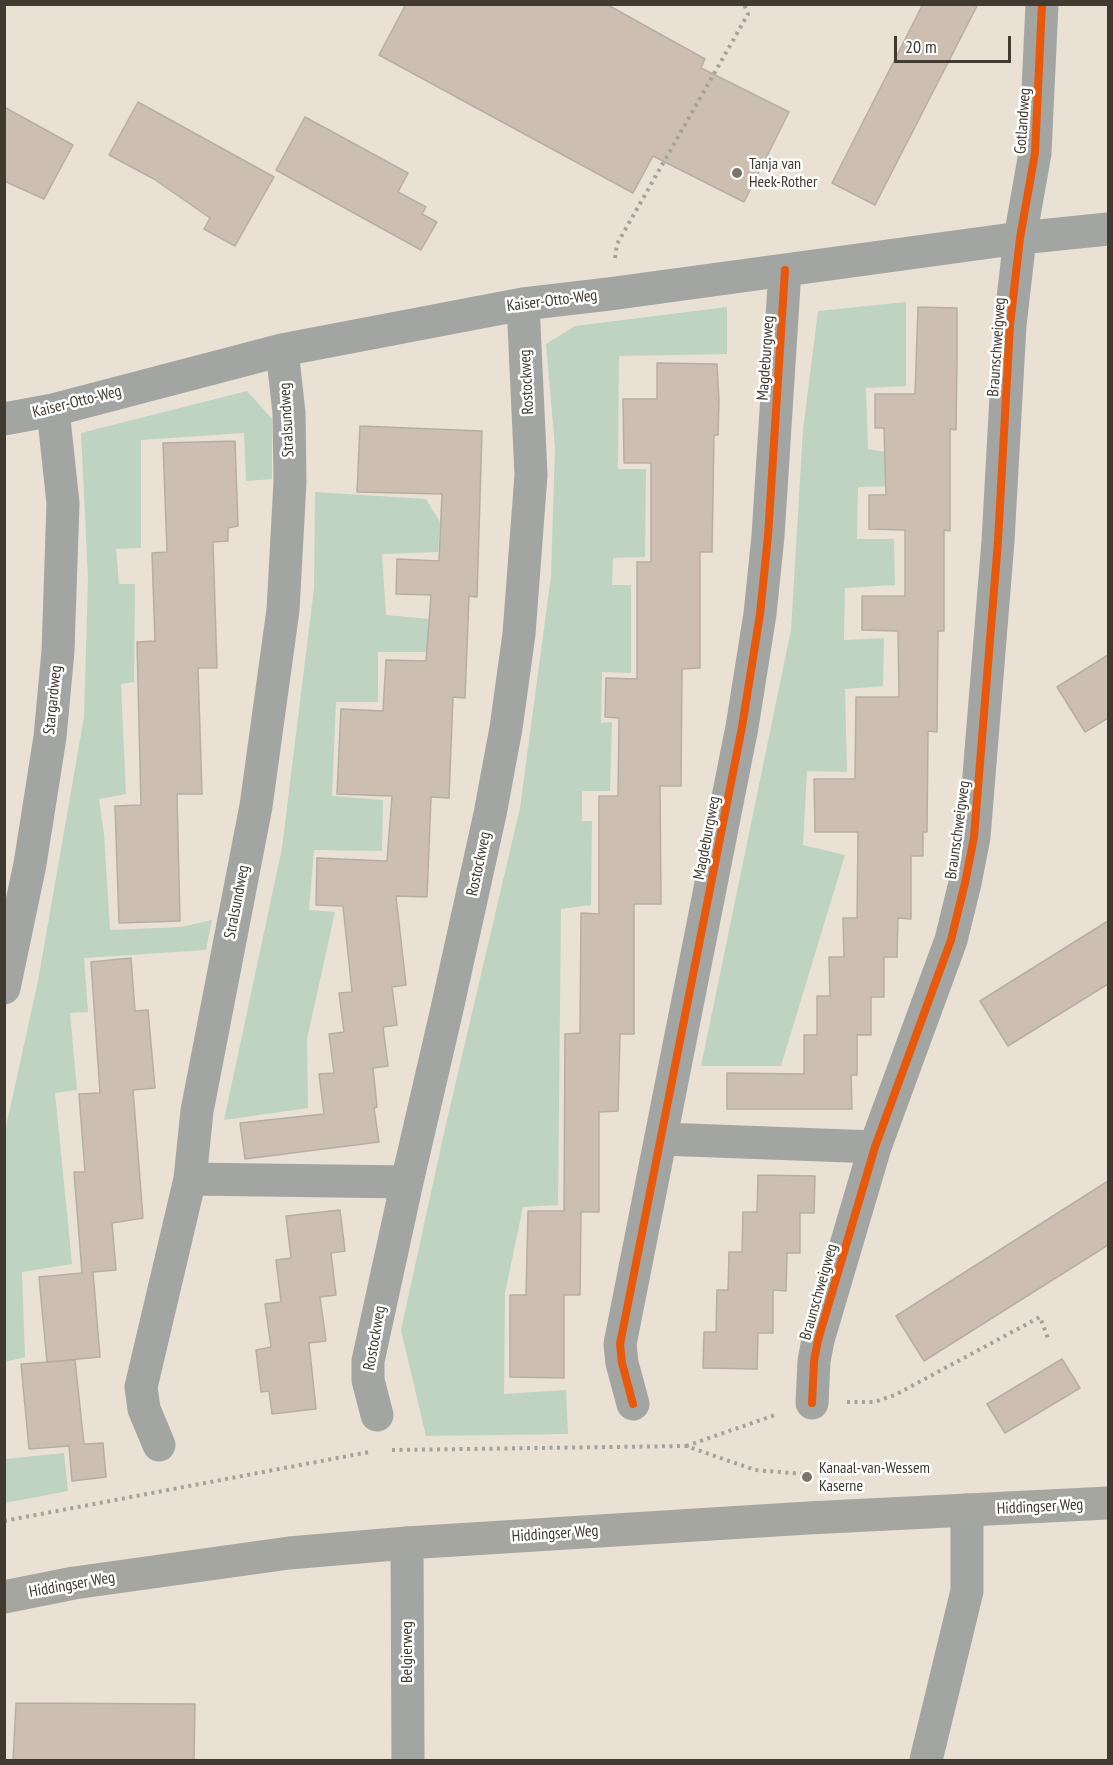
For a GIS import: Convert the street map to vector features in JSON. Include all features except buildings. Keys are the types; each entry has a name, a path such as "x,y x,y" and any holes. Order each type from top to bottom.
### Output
{"main road":[{"name":"Hiddingser Weg","path":"4,1597 74,1583 289,1553 407,1543 808,1518 1108,1503"}],"street":[{"name":"Gotlandweg","path":"1020,238 1035,153 1042,4"},
{"name":"Kaiser-Otto-Weg","path":"4,419 53,410 282,350 524,304 1020,238 1108,229"},
{"name":"Braunschweigweg","path":"812,1403 814,1361 818,1341 875,1147 951,940 974,837 998,541 1010,325 1020,238"},
{"name":"Magdeburgweg","path":"633,1404 622,1363 621,1344 751,678 768,536 785,270"},
{"name":"Rostockweg","path":"378,1415 368,1380 368,1361 406,1182 490,814 506,728 519,634 531,475 524,304"},
{"name":"Stralsundweg","path":"159,1445 144,1409 141,1387 190,1179 197,1111 256,806 283,610 290,482 289,413 282,350"},
{"name":"Stargardweg","path":"4,988 30,864 50,737 57,661 63,503 53,410"},
{"path":"662,1139 875,1147"},
{"path":"190,1179 406,1182"},
{"path":"926,1761 967,1591 967,1510"},
{"name":"Belgierweg","path":"407,1543 408,1761"}],"path":[{"path":"609,294 617,244 748,14 744,4"},
{"path":"385,1450 686,1446 812,1403 874,1402 895,1395 1040,1317 1049,1341"},
{"path":"686,1446 755,1470 804,1474 807,1477 808,1518"},
{"path":"4,1521 373,1452"}],"green space":[{"path":"906,302 906,386 866,388 868,449 898,454 899,486 858,487 857,539 894,539 895,585 845,588 844,640 884,638 883,686 845,689 847,772 807,771 803,845 845,855 781,1066 701,1066 791,630 803,430 818,311"},
{"path":"727,307 727,354 619,356 618,469 646,469 645,557 613,558 612,585 631,585 631,673 602,672 601,723 612,722 610,791 582,791 582,821 592,821 591,905 561,909 558,1205 523,1207 505,1293 504,1394 566,1390 568,1434 426,1436 401,1330 446,1124 520,808 551,576 555,447 546,344 575,326"},
{"path":"247,391 272,419 272,479 246,481 244,433 141,440 141,548 116,549 119,584 135,584 134,682 121,684 126,794 99,799 104,834 110,930 181,927 212,920 206,950 84,958 88,1012 70,1013 77,1090 55,1093 72,1264 22,1272 25,1357 5,1362 5,1131 38,981 84,717 88,579 81,433"},
{"path":"315,492 426,499 440,522 438,552 382,554 386,615 430,619 428,652 378,652 378,702 336,702 332,796 383,800 382,851 314,850 309,910 335,912 307,1039 308,1108 224,1120 282,848 314,588"},
{"path":"64,1453 68,1491 5,1503 5,1459"}],"cycle path":[{"path":"812,1403 814,1361 818,1340 875,1147 951,940 974,837 998,541 1010,325 1020,238 1035,153 1042,4"},
{"path":"633,1404 622,1363 620,1344 742,727 760,614 768,536 785,270"}],"place":[{"name":"Tanja van Heek-Rother","path":"737,173"},
{"name":"Kanaal-van-Wessem Kaserne","path":"807,1477"}]}
